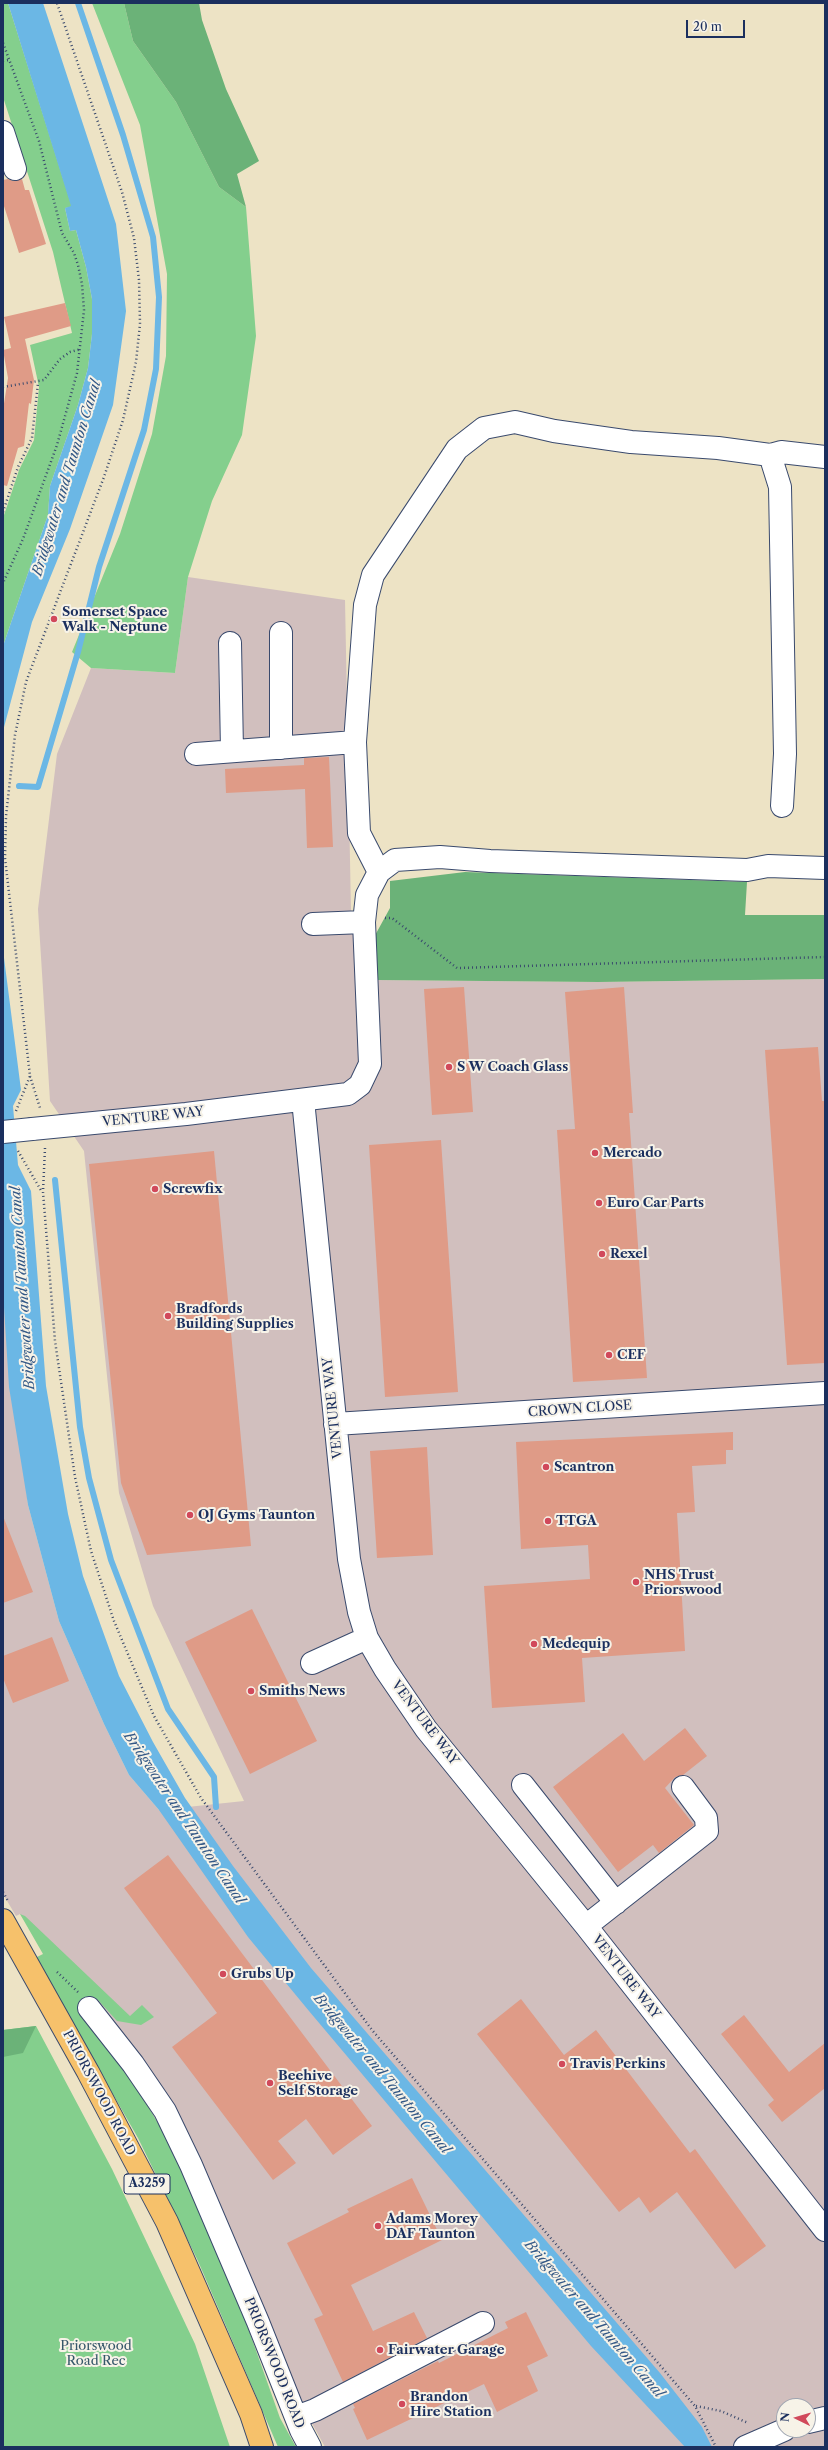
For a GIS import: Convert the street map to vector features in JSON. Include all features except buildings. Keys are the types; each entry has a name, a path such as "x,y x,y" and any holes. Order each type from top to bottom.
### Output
{"main road":[{"name":"PRIORSWOOD ROAD","path":"3,1920 88,2072 167,2222 251,2414 262,2447"}],"street":[{"path":"3,132 14,169"},
{"path":"825,457 781,452 770,455 718,448 630,442 554,431 515,422 484,428 457,449 373,575 365,604 355,742 359,833 378,872 395,860 440,857 490,861 752,870 814,882 825,882"},
{"path":"770,455 780,487 785,754 782,806"},
{"path":"280,748 281,633"},
{"path":"230,643 232,751"},
{"path":"196,754 355,742"},
{"path":"752,870 768,866 825,868"},
{"name":"VENTURE WAY","path":"23,1130 348,1094 360,1085 370,1064 364,918 367,895 378,872"},
{"path":"313,924 364,918"},
{"name":"VENTURE WAY","path":"302,1100 349,1559 359,1612 367,1638 385,1669 426,1729 586,1926 825,2230"},
{"name":"CROWN CLOSE","path":"334,1424 825,1393"},
{"path":"312,1664 367,1638"},
{"path":"523,1786 616,1902"},
{"path":"586,1926 707,1830 706,1818 683,1787"},
{"name":"PRIORSWOOD ROAD","path":"89,2008 133,2064 165,2111 219,2229 296,2417 310,2447"},
{"path":"296,2417 315,2410 483,2323"},
{"path":"750,2444 776,2433"}],"path":[{"path":"43,1192 18,1150 23,1130 30,1076 5,858 7,810 15,735 26,682 104,477 123,420 136,362 140,324 139,280 134,238 122,192 57,3"},
{"path":"3,43 39,141 62,233 74,253 81,278 84,310 81,349 68,406 47,478 3,583"},
{"path":"3,61 9,60"},
{"path":"3,387 38,383 49,376 60,359 70,352 81,349"},
{"path":"3,512 18,467 32,438 38,383"},
{"path":"364,918 392,918 457,968 825,957"},
{"path":"30,1076 16,1109 43,1192 55,1341 75,1477 91,1551 114,1621 154,1716 201,1798 372,2030 695,2406 716,2447"},
{"path":"54,1968 86,1999 89,2008"},
{"path":"695,2406 721,2411 751,2424 750,2444"}],"shaded area":[{"path":"188,577 345,600 351,912 374,980 598,982 825,979 825,2447 325,2447 303,2407 209,2184 20,1914 16,1916 3,1894 3,1291 28,1505 59,1621 104,1724 129,1775 159,1810 244,1801 153,1606 119,1493 84,1151 50,1101 38,909 57,754 91,668 175,673"}],"green space":[{"path":"3,3 8,3 72,207 65,208 70,231 76,230 86,267 92,299 92,334 88,368 78,405 50,486 48,515 3,646 3,518 19,470 34,440 39,387 30,345 72,333 53,252 3,97"},
{"path":"92,3 124,3 133,41 176,102 219,187 246,207 256,336 242,435 212,501 188,577 175,673 91,668 72,652 120,534 152,434 166,356 167,274 140,125"},
{"path":"124,3 199,3 202,20 226,89 259,161 237,174 246,207 219,187 176,102 133,41"},
{"path":"465,872 747,882 745,915 825,915 825,979 598,982 374,980 373,939 390,908 390,881"},
{"path":"20,1914 25,1916 130,2016 142,2005 154,2017 141,2025 117,2021 98,2000 83,2013 141,2094 171,2146 236,2294 280,2418 296,2447 278,2447 198,2261 138,2138 35,1958 43,1954"},
{"name":"Priorswood Road Rec","path":"36,2026 112,2169 195,2344 230,2447 3,2447 3,2030"},
{"path":"36,2026 23,2053 3,2057 3,2030"}],"water":[{"name":"Bridgwater and Taunton Canal","path":"8,3 43,3 116,224 126,311 113,405 70,529 32,622 3,731 3,646 48,515 50,486 78,405 88,368 92,334 92,299 86,267 76,230 70,231 65,208 71,206"},
{"name":"Bridgwater and Taunton Canal","path":"3,950 21,1090 13,1106 18,1165 31,1191 46,1386 68,1514 83,1576 119,1676 153,1742 185,1798 233,1866 311,1968 660,2373 702,2427 712,2447 685,2447 591,2346 309,2011 248,1937 159,1810 129,1775 104,1724 59,1621 28,1505 9,1387 3,1291"}],"waterway":[{"path":"19,786 38,787 78,652 99,567 144,430 156,369 159,297 153,237 123,135 78,3"},
{"path":"55,1180 80,1427 89,1478 111,1560 168,1709 214,1777 216,1807"}],"place":[{"name":"Somerset Space Walk - Neptune","path":"54,619"},
{"name":"S W Coach Glass","path":"449,1067"},
{"name":"Mercado","path":"595,1153"},
{"name":"Screwfix","path":"155,1189"},
{"name":"Euro Car Parts","path":"599,1203"},
{"name":"Rexel","path":"602,1254"},
{"name":"Bradfords Building Supplies","path":"168,1316"},
{"name":"CEF","path":"609,1355"},
{"name":"Scantron","path":"546,1467"},
{"name":"OJ Gyms Taunton","path":"190,1515"},
{"name":"TTGA","path":"548,1521"},
{"name":"NHS Trust Priorswood","path":"636,1582"},
{"name":"Medequip","path":"534,1644"},
{"name":"Smiths News","path":"251,1691"},
{"name":"Grubs Up","path":"223,1974"},
{"name":"Travis Perkins","path":"562,2064"},
{"name":"Beehive Self Storage","path":"270,2083"},
{"name":"Adams Morey DAF Taunton","path":"378,2226"},
{"name":"Fairwater Garage","path":"380,2350"},
{"name":"Brandon Hire Station","path":"402,2404"}]}
